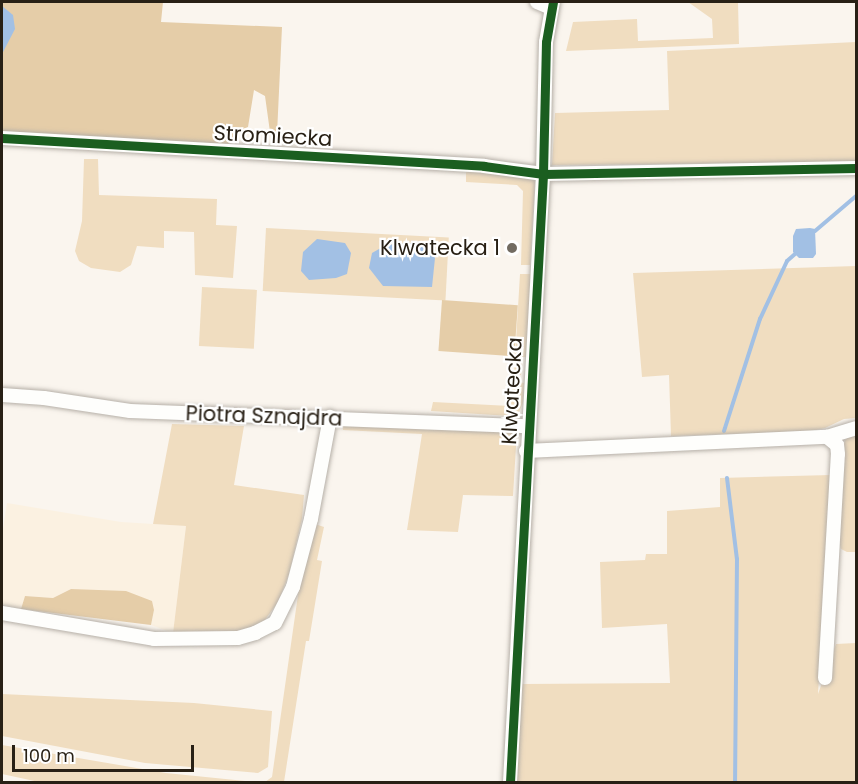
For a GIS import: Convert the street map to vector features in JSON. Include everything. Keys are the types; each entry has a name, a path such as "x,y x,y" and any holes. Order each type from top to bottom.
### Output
{"street":[{"path":"537,2 552,5"},
{"name":"Klwatecka","path":"510,783 527,426 543,174 546,42 552,5"},
{"name":"Stromiecka","path":"2,138 484,166 543,174 856,168"},
{"name":"Piotra Sznajdra","path":"2,395 44,398 130,411 527,426"},
{"path":"2,613 164,639 238,638 275,623 293,587 311,519 330,417"},
{"path":"526,451 827,437 856,428"},
{"path":"825,678 838,454 837,445 827,437"}],"shaded area":[{"path":"2,2 163,2 161,22 282,27 277,134 270,132 265,96 254,90 248,127 238,131 234,140 224,147 2,131"},
{"path":"688,2 738,2 739,44 566,51 573,22 637,19 638,41 713,38 712,19"},
{"path":"856,42 856,162 552,165 555,113 669,110 667,51"},
{"path":"84,159 98,159 99,195 217,199 216,225 237,226 233,278 195,275 194,232 164,231 164,248 137,246 131,265 120,272 91,268 79,261 75,251 82,221"},
{"path":"466,170 532,177 535,182 530,265 521,265 523,191 517,185 466,182"},
{"path":"266,228 449,238 445,300 263,291"},
{"path":"856,266 856,418 844,419 825,428 811,431 671,436 669,375 642,377 633,273"},
{"path":"520,274 531,274 527,357 522,357 521,375 514,374"},
{"path":"202,287 257,290 254,349 199,346"},
{"path":"442,300 518,305 514,356 438,351"},
{"path":"513,383 524,383 523,403 518,414 511,416 431,411 433,402 511,406"},
{"path":"342,423 517,430 513,496 463,495 458,532 407,530 422,434 343,430"},
{"path":"172,424 244,426 234,485 304,495 302,519 289,574 278,602 262,624 242,634 173,633 186,526 153,524"},
{"path":"851,434 856,434 856,552 841,549 839,542 843,450 845,440"},
{"path":"831,475 818,694 836,644 856,643 856,782 515,782 522,684 670,683 667,624 602,628 600,562 645,560 646,554 667,554 667,511 720,507 720,478"},
{"path":"7,503 121,522 186,526 173,633 151,625 154,610 71,589 53,598 25,596 21,609 2,604 2,535"},
{"path":"315,524 324,527 317,560 322,561 309,641 306,641 284,782 265,782 272,777 300,581"},
{"path":"71,589 126,591 152,601 154,610 151,625 21,609 25,596 53,598"},
{"path":"2,694 194,703 272,711 268,767 258,773 145,763 2,736"},
{"path":"2,745 166,773 255,782 39,782 2,774"}],"water":[{"path":"2,6 13,15 15,29 2,54"},
{"path":"796,229 815,229 816,254 813,258 799,258 793,252 793,236"},
{"path":"317,239 345,243 351,253 347,274 336,278 309,280 301,271 303,252"},
{"path":"410,243 432,245 435,258 432,287 383,286 369,268 372,253 386,245"}],"waterway":[{"path":"815,231 856,196"},
{"path":"724,431 760,319 787,261 795,254"},
{"path":"727,478 737,559 735,782"}],"cycle path":[{"path":"510,782 543,174 546,42 553,2"},
{"path":"2,138 484,166 543,174 856,168"}],"place":[{"name":"Klwatecka 1","path":"512,248"}]}
